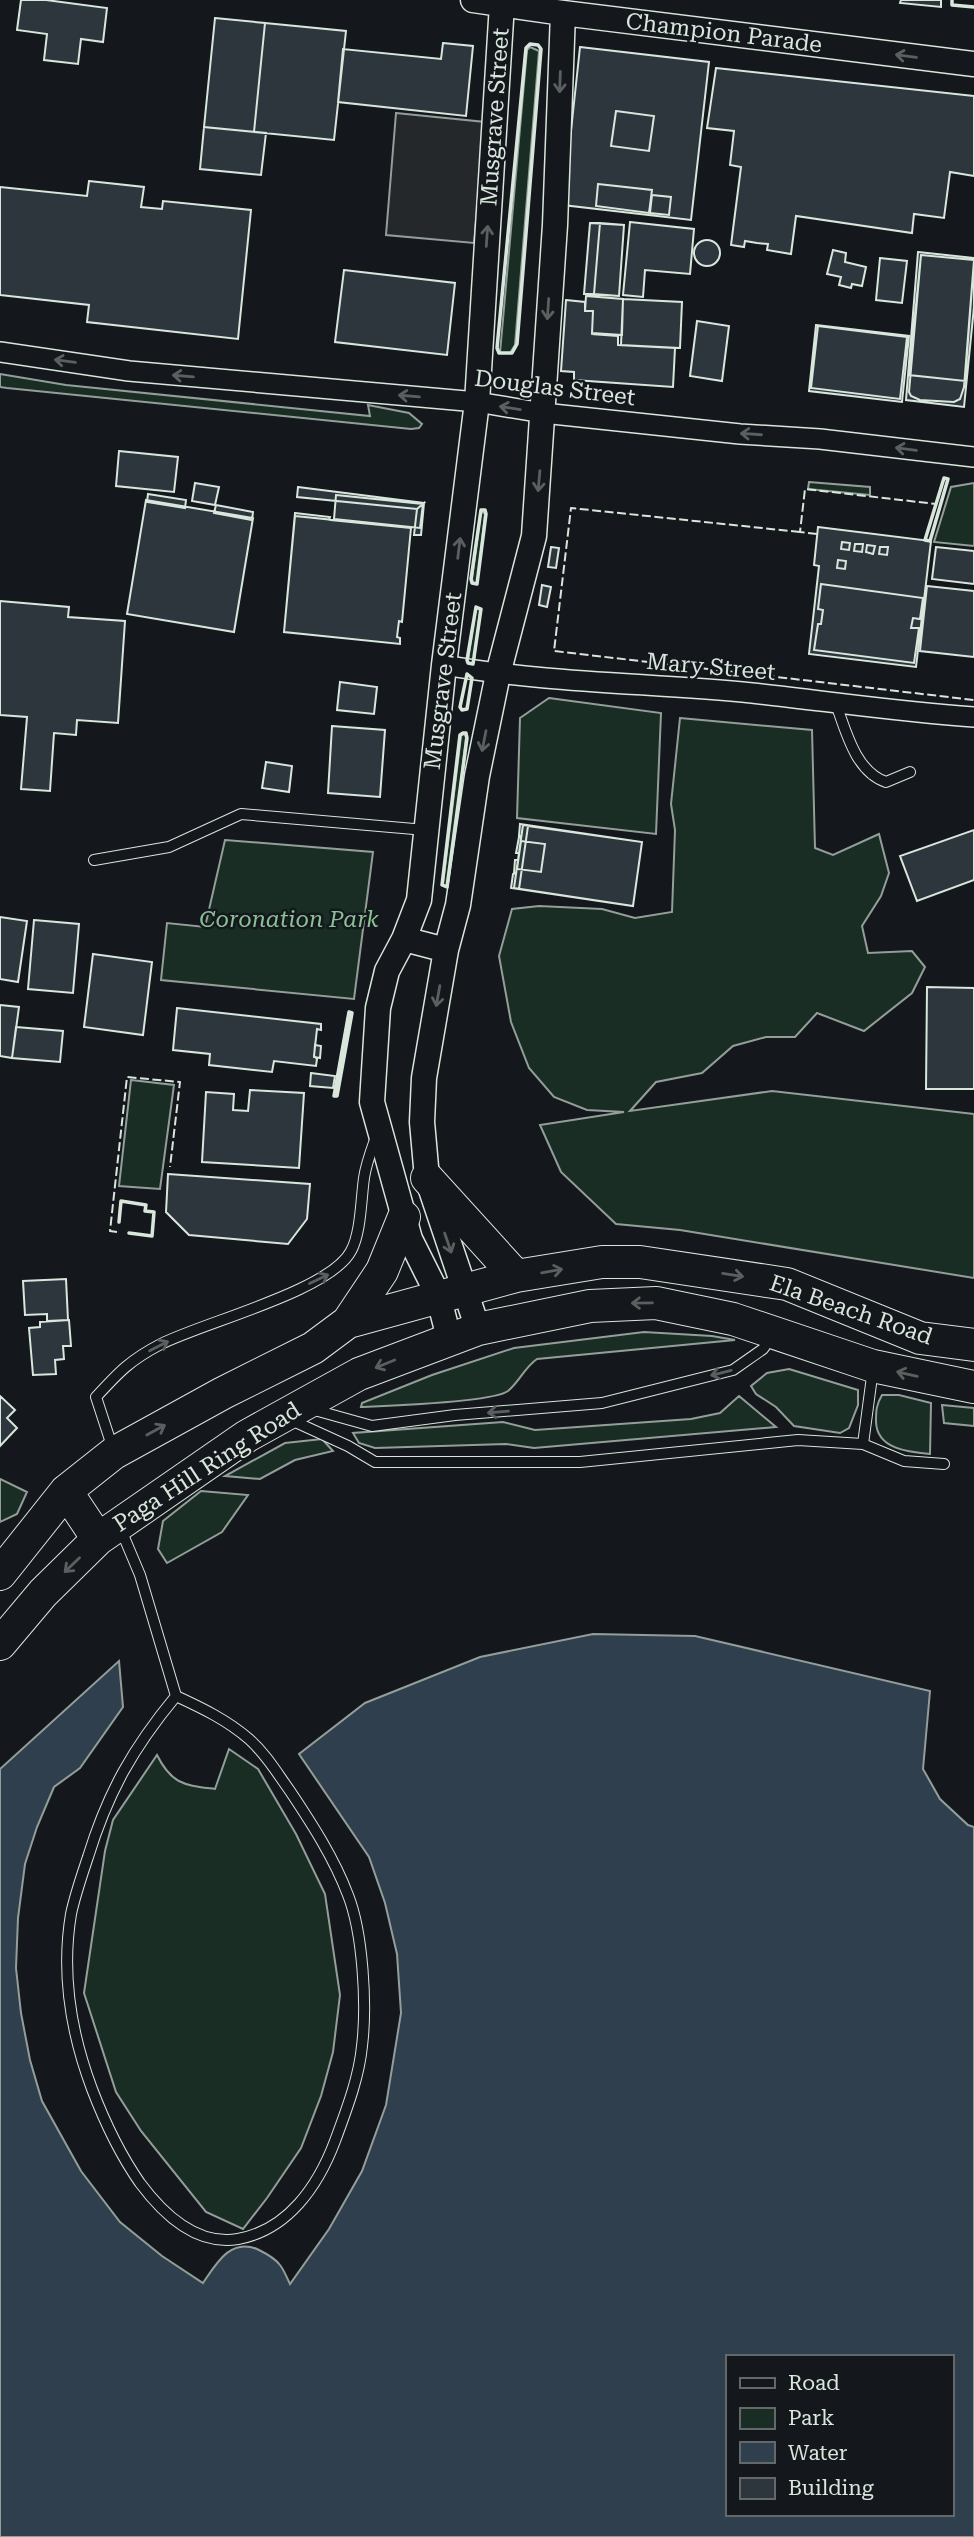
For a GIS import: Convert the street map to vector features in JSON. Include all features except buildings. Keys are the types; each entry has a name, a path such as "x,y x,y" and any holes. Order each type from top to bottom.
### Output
{"highway":[{"path":"427,1178 516,1276"},
{"path":"339,1329 382,1271 404,1217"},
{"name":"Ela Beach Road","path":"451,1292 516,1276 603,1262 666,1264 787,1284 920,1338 974,1345"},
{"name":"Paga Hill Ring Road","path":"0,1574 66,1491 114,1453 223,1393 313,1348 339,1329 451,1292"},
{"name":"Ela Beach Road","path":"463,1334 590,1306 656,1303 733,1319 873,1366 974,1387"},
{"name":"Paga Hill Ring Road","path":"0,1644 43,1593 108,1532 247,1436 359,1374 463,1334"},
{"path":"66,1491 108,1532"}],"street":[{"name":"Champion Parade","path":"473,0 974,64"},
{"name":"Musgrave Street","path":"451,1292 410,1239 372,1102 376,1020 387,971 404,939 419,900 444,665 477,402 502,4"},
{"name":"Musgrave Street","path":"463,1334 451,1292 427,1178 422,1122 424,1079 446,950 460,894 477,776 498,674 534,537 555,225 563,13"},
{"name":"Douglas Street","path":"0,352 129,371 477,402 543,413 740,434 820,439 974,457"},
{"name":"Mary Street","path":"444,665 498,674 752,694 922,714 974,717"},
{"path":"404,939 446,950"}],"lane":[{"path":"836,704 867,773 886,782 910,772"},
{"path":"94,860 169,848 241,814 414,829"},
{"path":"114,1453 96,1397 127,1363 164,1343 288,1294 330,1273 343,1263 352,1250 367,1161 379,1129"},
{"path":"290,1411 372,1426 455,1415 602,1403 733,1370 762,1349 774,1333"},
{"path":"863,1444 873,1366"},
{"path":"290,1411 375,1462 580,1462 797,1440 863,1444 904,1461 944,1464"},
{"path":"108,1532 140,1575 176,1696 213,1713 249,1739 267,1758 319,1836 349,1897 362,1964 362,2047 349,2103 323,2170 292,2212 278,2224 264,2232 238,2239 216,2240 196,2233 178,2222 159,2208 129,2167 106,2125 80,2057 68,1998 67,1959 71,1914 104,1806 133,1752 176,1696"}],"green space":[{"path":"530,47 539,51 515,345 510,353 500,353 527,50"},
{"path":"0,374 66,385 370,416 368,405 409,413 422,424 419,428 411,429 7,388 0,387"},
{"path":"809,482 870,487 870,495 808,489"},
{"path":"974,483 974,546 934,542 951,487"},
{"path":"481,511 485,514 477,584 473,583 472,579"},
{"path":"476,608 480,610 474,661 468,660"},
{"path":"549,698 661,713 656,834 517,818 520,718"},
{"path":"680,718 812,730 815,848 833,855 879,834 889,873 881,896 862,926 868,953 912,951 925,967 912,993 864,1031 817,1013 795,1037 766,1037 733,1046 702,1073 656,1082 630,1111 772,1091 974,1114 974,1278 680,1230 616,1224 561,1172 540,1125 624,1112 587,1110 554,1097 529,1068 511,1022 499,956 512,909 539,906 602,909 635,918 672,912 675,830 671,804"},
{"path":"464,734 466,737 449,885 446,886 443,884 461,736"},
{"name":"Coronation Park","path":"225,840 373,852 354,999 161,980 167,923 205,927"},
{"path":"349,1012 352,1013 337,1096 334,1096"},
{"path":"131,1080 174,1085 160,1189 119,1186"},
{"path":"644,1332 735,1340 537,1359 508,1391 498,1395 438,1403 361,1407 362,1403 432,1375 514,1348"},
{"path":"789,1369 858,1390 858,1405 849,1428 840,1433 794,1426 776,1407 756,1394 751,1386 767,1373"},
{"path":"882,1395 899,1395 931,1403 930,1454 895,1447 882,1438 876,1418 877,1405"},
{"path":"739,1396 776,1427 534,1448 506,1444 375,1448 359,1443 353,1433 503,1422 535,1430 691,1419 720,1413"},
{"path":"942,1405 974,1408 974,1426 944,1423"},
{"path":"322,1439 333,1451 295,1460 260,1479 225,1476 285,1443"},
{"path":"0,1479 27,1492 17,1514 0,1522"},
{"path":"201,1491 248,1495 222,1532 167,1563 158,1549 163,1521"},
{"path":"229,1749 258,1769 296,1834 325,1894 340,1995 333,2052 321,2096 301,2148 243,2229 206,2212 141,2131 116,2092 84,1993 105,1851 113,1820 157,1755 168,1772 180,1782 215,1789"}],"shaded area":[{"path":"396,113 485,122 474,243 386,235"}],"water":[{"path":"593,1634 695,1636 930,1691 923,1769 940,1799 968,1825 974,1827 974,2537 0,2537 0,1769 119,1661 123,1707 80,1768 54,1787 25,1864 18,1918 16,1968 30,2060 42,2101 81,2171 120,2222 162,2256 203,2283 231,2250 247,2247 257,2249 275,2260 290,2284 329,2229 362,2171 386,2105 401,2013 397,1954 385,1903 369,1857 299,1754 365,1703 480,1657"}],"fence":[{"path":"817,534 800,532 805,489 936,504"},
{"path":"800,532 571,508 554,651 974,700"},
{"path":"334,1096 349,1011"},
{"path":"117,1232 110,1231 127,1077 180,1082 170,1167"}],"wall":[{"path":"952,0 952,5 974,7"},
{"path":"530,44 538,45 541,49 517,344 512,353 499,353 497,348 526,48 530,44"},
{"path":"944,478 948,479 930,541 925,540 944,478"},
{"path":"481,510 485,510 486,514 477,584 472,583 471,579 481,510"},
{"path":"476,607 481,609 473,664 467,660 476,607"},
{"path":"467,674 472,678 467,709 462,710 460,707 467,674"},
{"path":"463,733 466,733 467,738 447,887 442,885 460,735 463,733"},
{"path":"349,1012 352,1013 337,1096 334,1096 349,1012"},
{"path":"119,1222 121,1201 146,1205 145,1211 154,1212 152,1236 129,1233"}]}
